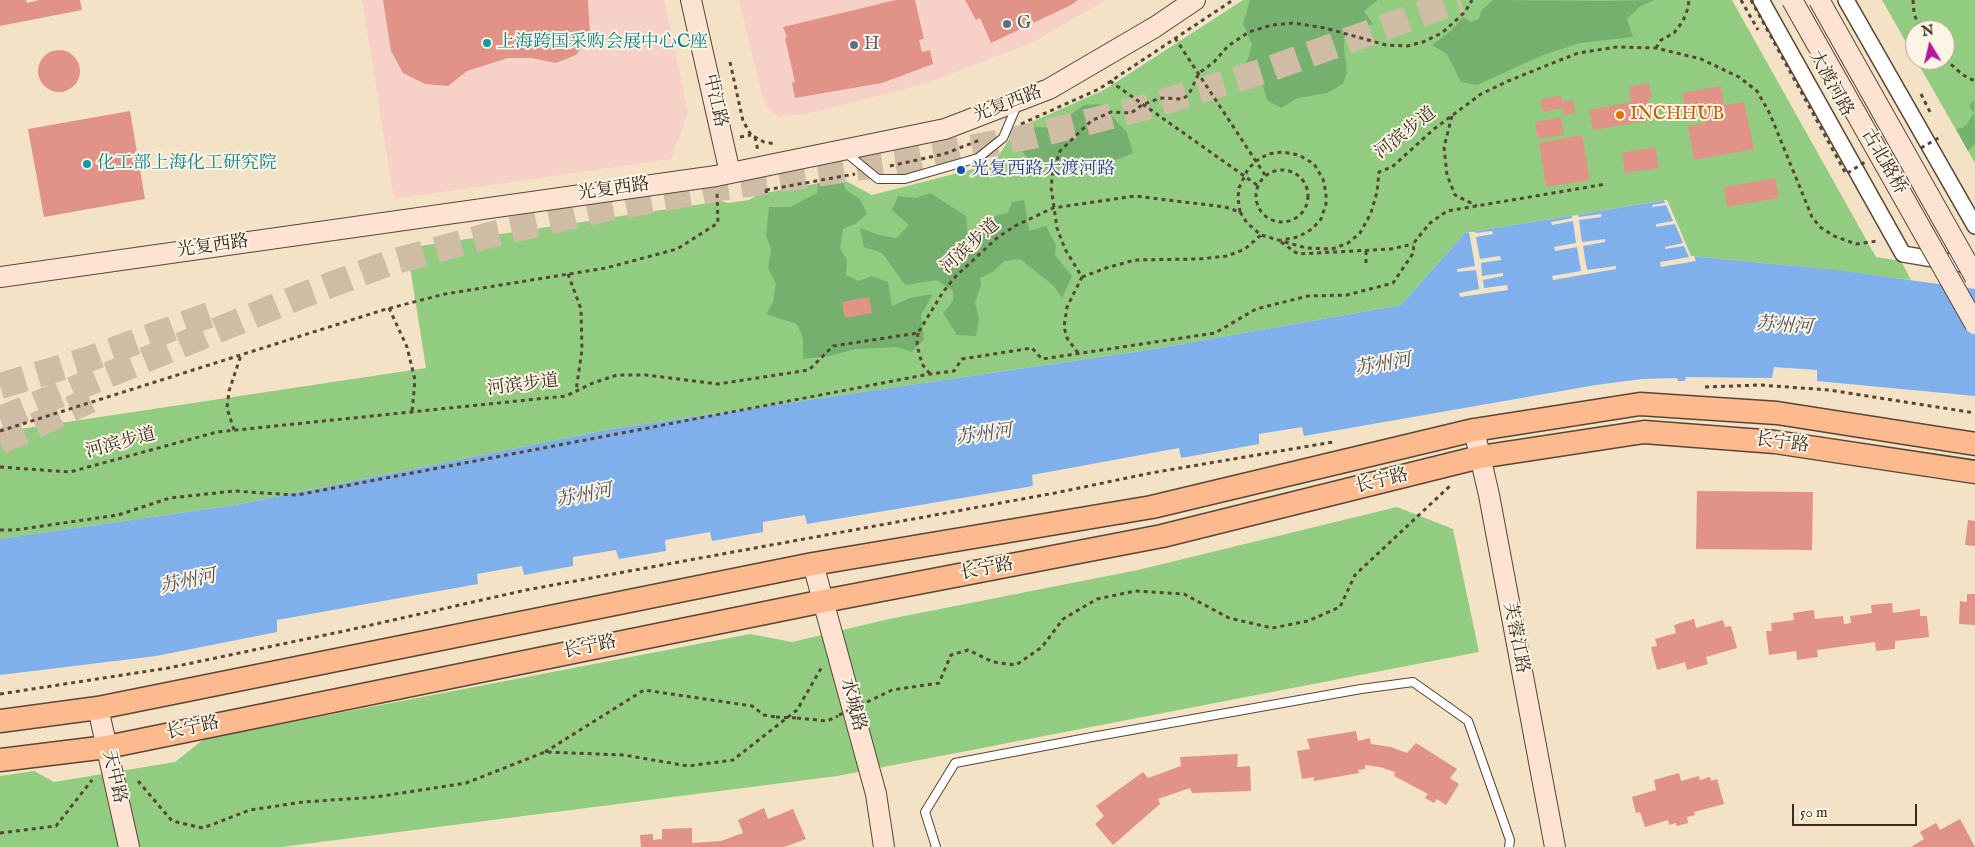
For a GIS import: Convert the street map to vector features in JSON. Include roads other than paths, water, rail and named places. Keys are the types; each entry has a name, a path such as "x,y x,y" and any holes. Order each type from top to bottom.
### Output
{"main road":[{"name":"长宁路","path":"0,721 98,708 813,564 1152,507 1474,430 1640,404 1777,413 1975,444"},
{"name":"长宁路","path":"0,760 107,747 824,601 1162,536 1480,457 1644,432 1775,442 1975,472"}],"street":[{"name":"中江路","path":"691,0 723,175"},
{"name":"光复西路","path":"0,277 723,175 945,129 1049,89 1155,27 1195,0"},
{"name":"大渡河路","path":"1761,0 1903,254 1975,266"},
{"name":"古北路桥","path":"1792,0 1975,324"},
{"name":"古北路桥","path":"1818,0 1975,276"},
{"path":"1846,0 1975,226"},
{"name":"芙蓉江路","path":"1474,430 1555,847"},
{"name":"水城路","path":"813,564 876,794 884,847"},
{"name":"天中路","path":"98,708 129,847"}],"lane":[{"path":"844,151 878,179 905,179 978,158 1003,138 1019,100"},
{"path":"936,847 925,812 955,763 1092,736 1361,689 1413,682 1468,721 1510,840 1509,847"}],"water":[{"name":"苏州河","path":"1667,200 1691,256 1836,270 1975,289 1975,396 1817,381 1817,370 1774,367 1772,378 1686,377 1685,381 1678,381 1677,378 1642,379 1596,385 1304,436 1302,427 1259,434 1259,444 1181,458 1179,448 1032,475 1033,486 807,524 805,515 763,522 763,532 712,541 710,532 665,540 666,551 619,559 616,550 573,557 573,566 524,575 522,566 477,574 478,584 277,620 277,632 156,656 0,675 0,539 235,505 611,429 1154,349 1401,305 1465,233"}],"tunnel":[{"path":"0,419 301,296 389,263 497,233 604,209 720,188 903,161 1032,136 1143,108 1264,71 1460,0"},
{"path":"0,386 86,360 220,311"},
{"path":"0,442 90,400"}],"place":[{"name":"G","path":"1007,24"},
{"name":"上海跨国采购会展中心C座","path":"487,43"},
{"name":"H","path":"854,45"},
{"name":"INCHHUB","path":"1620,115"},
{"name":"化工部上海化工研究院","path":"87,164"},
{"name":"光复西路大渡河路","path":"961,170"}]}
